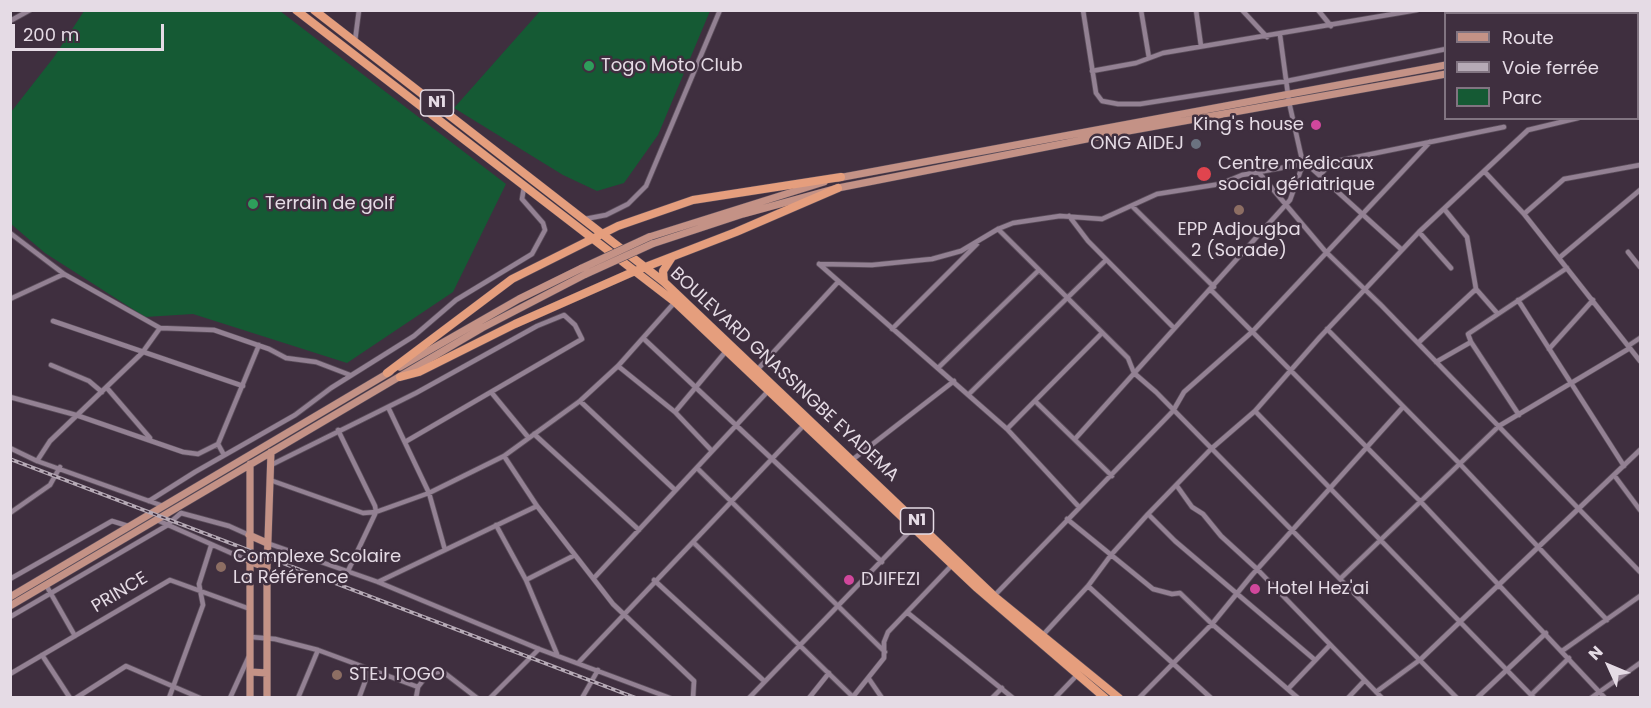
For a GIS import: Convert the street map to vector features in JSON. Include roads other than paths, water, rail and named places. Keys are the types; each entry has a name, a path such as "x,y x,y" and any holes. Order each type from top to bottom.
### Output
{"highway":[{"name":"N1","path":"296,10 524,188"},
{"name":"N1","path":"314,10 355,41"},
{"name":"BOULEVARD GNASSINGBE EYADEMA","path":"355,41 664,282 757,370 805,424 1041,637 1105,698"},
{"path":"387,374 440,331 512,279 602,234 658,210 693,200 841,177"},
{"name":"BOULEVARD GNASSINGBE EYADEMA","path":"524,188 675,302 852,460 952,565 1119,698"},
{"path":"400,377 418,372 515,324 635,270 838,188"},
{"path":"566,251 575,240 577,228"},
{"path":"664,282 665,265 673,255"}],"main road":[{"path":"651,241 838,188 1444,65"},
{"path":"10,597 128,526 279,440 387,374 519,299 708,217 841,177 1289,98 1444,74"},
{"path":"10,606 584,271"},
{"path":"267,698 269,466 270,453 279,440"},
{"path":"250,698 250,464 262,448"},
{"path":"249,535 267,543"},
{"path":"249,561 267,568"},
{"path":"251,672 267,673"}],"street":[{"path":"10,21 30,10"},
{"path":"355,41 359,10"},
{"path":"582,220 606,215 628,204 646,186 720,10"},
{"path":"1083,10 1098,98 1118,104 1140,104 1287,81 1444,49"},
{"path":"1141,10 1149,58"},
{"path":"1196,10 1201,46"},
{"path":"1242,10 1267,37"},
{"path":"1318,10 1331,26"},
{"path":"1092,71 1129,65 1201,46 1280,35 1417,10"},
{"path":"1075,439 1286,206 1293,194 1305,164 1289,98 1280,35"},
{"path":"1041,637 1088,586 1111,555 1148,513 1211,449 1255,411 1327,329 1419,232 1528,130 1570,120"},
{"path":"1079,507 1007,429 819,264 872,265 932,260 961,251 998,228 1013,223 1069,216 1102,219 1157,194 1220,184 1242,175 1260,174 1305,164 1332,162 1504,127"},
{"path":"994,596 1173,411 1184,392 1252,331 1430,142"},
{"path":"1320,175 1332,162"},
{"path":"1305,164 1402,250"},
{"path":"1524,214 1564,179 1641,165"},
{"path":"1485,172 1524,214 1641,361"},
{"path":"1260,174 1325,251 1641,572"},
{"path":"149,501 295,415 350,376 414,336 456,300 532,254 545,230 543,223 522,199 524,188"},
{"path":"1559,258 1641,190"},
{"path":"1132,206 1420,501 1605,698"},
{"path":"1445,210 1467,237 1476,289 1497,313"},
{"path":"1069,216 1106,260 1174,328"},
{"path":"998,228 1128,358 1134,373 1341,578 1457,698"},
{"path":"1419,232 1451,268"},
{"path":"10,233 64,274 160,328 214,330 259,345 286,358 316,362 350,376"},
{"path":"892,329 983,238"},
{"path":"1628,252 1641,267"},
{"path":"969,394 1106,260"},
{"path":"1519,415 1468,334 1471,329 1567,268"},
{"path":"939,367 1039,270"},
{"path":"10,299 64,274"},
{"path":"757,370 838,282"},
{"path":"1418,344 1476,289"},
{"path":"1518,300 1624,466"},
{"path":"1550,349 1593,300"},
{"path":"270,480 363,513 376,512 429,493 504,456 580,401 618,366 675,302"},
{"path":"269,466 388,407 537,326 564,315 575,325 582,339 405,442"},
{"path":"53,321 243,386"},
{"path":"37,461 43,450 76,415 142,353 160,328"},
{"path":"1327,329 1460,464 1607,620"},
{"path":"1007,429 1102,333"},
{"path":"643,338 696,385 882,562"},
{"path":"1341,578 1499,426 1572,384 1641,338"},
{"path":"1436,362 1471,342"},
{"path":"10,397 76,415 183,452 198,454 218,444 259,345"},
{"path":"675,412 727,350"},
{"path":"51,365 89,381 102,392"},
{"path":"618,366 675,412 712,451"},
{"path":"852,460 954,381"},
{"path":"594,578 771,387"},
{"path":"107,388 151,440"},
{"path":"491,392 528,437"},
{"path":"580,401 675,490"},
{"path":"1035,401 1112,476"},
{"path":"388,407 429,493 445,550"},
{"path":"1139,698 1212,624 1239,594 1257,569 1403,407"},
{"path":"1255,411 1533,696 1569,658"},
{"path":"579,662 622,613 732,502 805,424"},
{"path":"338,430 374,501 376,512 348,571"},
{"path":"534,434 639,530"},
{"path":"218,444 224,455"},
{"path":"10,448 37,461 60,467 163,506"},
{"path":"1376,692 1421,659 1641,450"},
{"path":"504,456 537,506 622,613 667,652 694,681 693,698"},
{"path":"10,513 50,485 60,467"},
{"path":"697,468 885,652"},
{"path":"1614,475 1641,510"},
{"path":"1177,486 1192,507 1203,514 1221,536 1257,569 1382,698"},
{"path":"378,582 537,506"},
{"path":"10,617 166,526 180,513 229,526 249,535"},
{"path":"1148,513 1175,541 1315,660"},
{"path":"1067,519 1153,589 1172,594 1180,593 1212,624 1298,698"},
{"path":"157,520 166,526 249,561"},
{"path":"10,579 112,521 128,526"},
{"path":"496,525 526,580 557,654"},
{"path":"749,698 763,680 838,607 916,525"},
{"path":"693,542 800,643 852,697 869,679 885,652 886,636 952,565"},
{"path":"267,543 378,582 539,649 579,662 670,698"},
{"path":"169,698 203,605 199,590 211,546"},
{"path":"526,580 574,555"},
{"name":"PRINCE","path":"10,674 170,580 250,609"},
{"path":"654,580 763,680"},
{"path":"46,585 75,636"},
{"path":"1088,586 1211,698"},
{"path":"1562,651 1641,596"},
{"path":"908,613 1013,698"},
{"path":"1477,698 1546,633"},
{"path":"251,638 267,638 318,650 369,671 418,687"},
{"path":"1288,689 1329,645"},
{"path":"490,698 539,649"},
{"path":"298,698 318,650"},
{"path":"230,698 250,653"},
{"path":"42,655 70,698"},
{"path":"1591,698 1641,663"},
{"path":"76,698 126,666 200,698"},
{"path":"416,698 418,687 428,674 442,670 477,698"},
{"path":"582,698 598,670"},
{"path":"358,698 369,671"},
{"path":"809,698 829,673"},
{"path":"1055,698 1079,673"},
{"path":"869,679 882,698"},
{"path":"1348,698 1364,681"},
{"path":"992,698 1002,688"}],"railway":[{"path":"10,459 636,698"}],"place":[{"name":"Togo Moto Club","path":"589,66"},
{"name":"King's house","path":"1316,125"},
{"name":"ONG AIDEJ","path":"1196,144"},
{"name":"Centre médicaux social gériatrique","path":"1204,174"},
{"name":"Terrain de golf","path":"253,204"},
{"name":"EPP Adjougba 2 (Sorade)","path":"1239,210"},
{"name":"Complexe Scolaire La Référence","path":"221,567"},
{"name":"DJIFEZI","path":"849,580"},
{"name":"Hotel Hez'ai","path":"1255,589"},
{"name":"STEJ TOGO","path":"337,675"}]}
